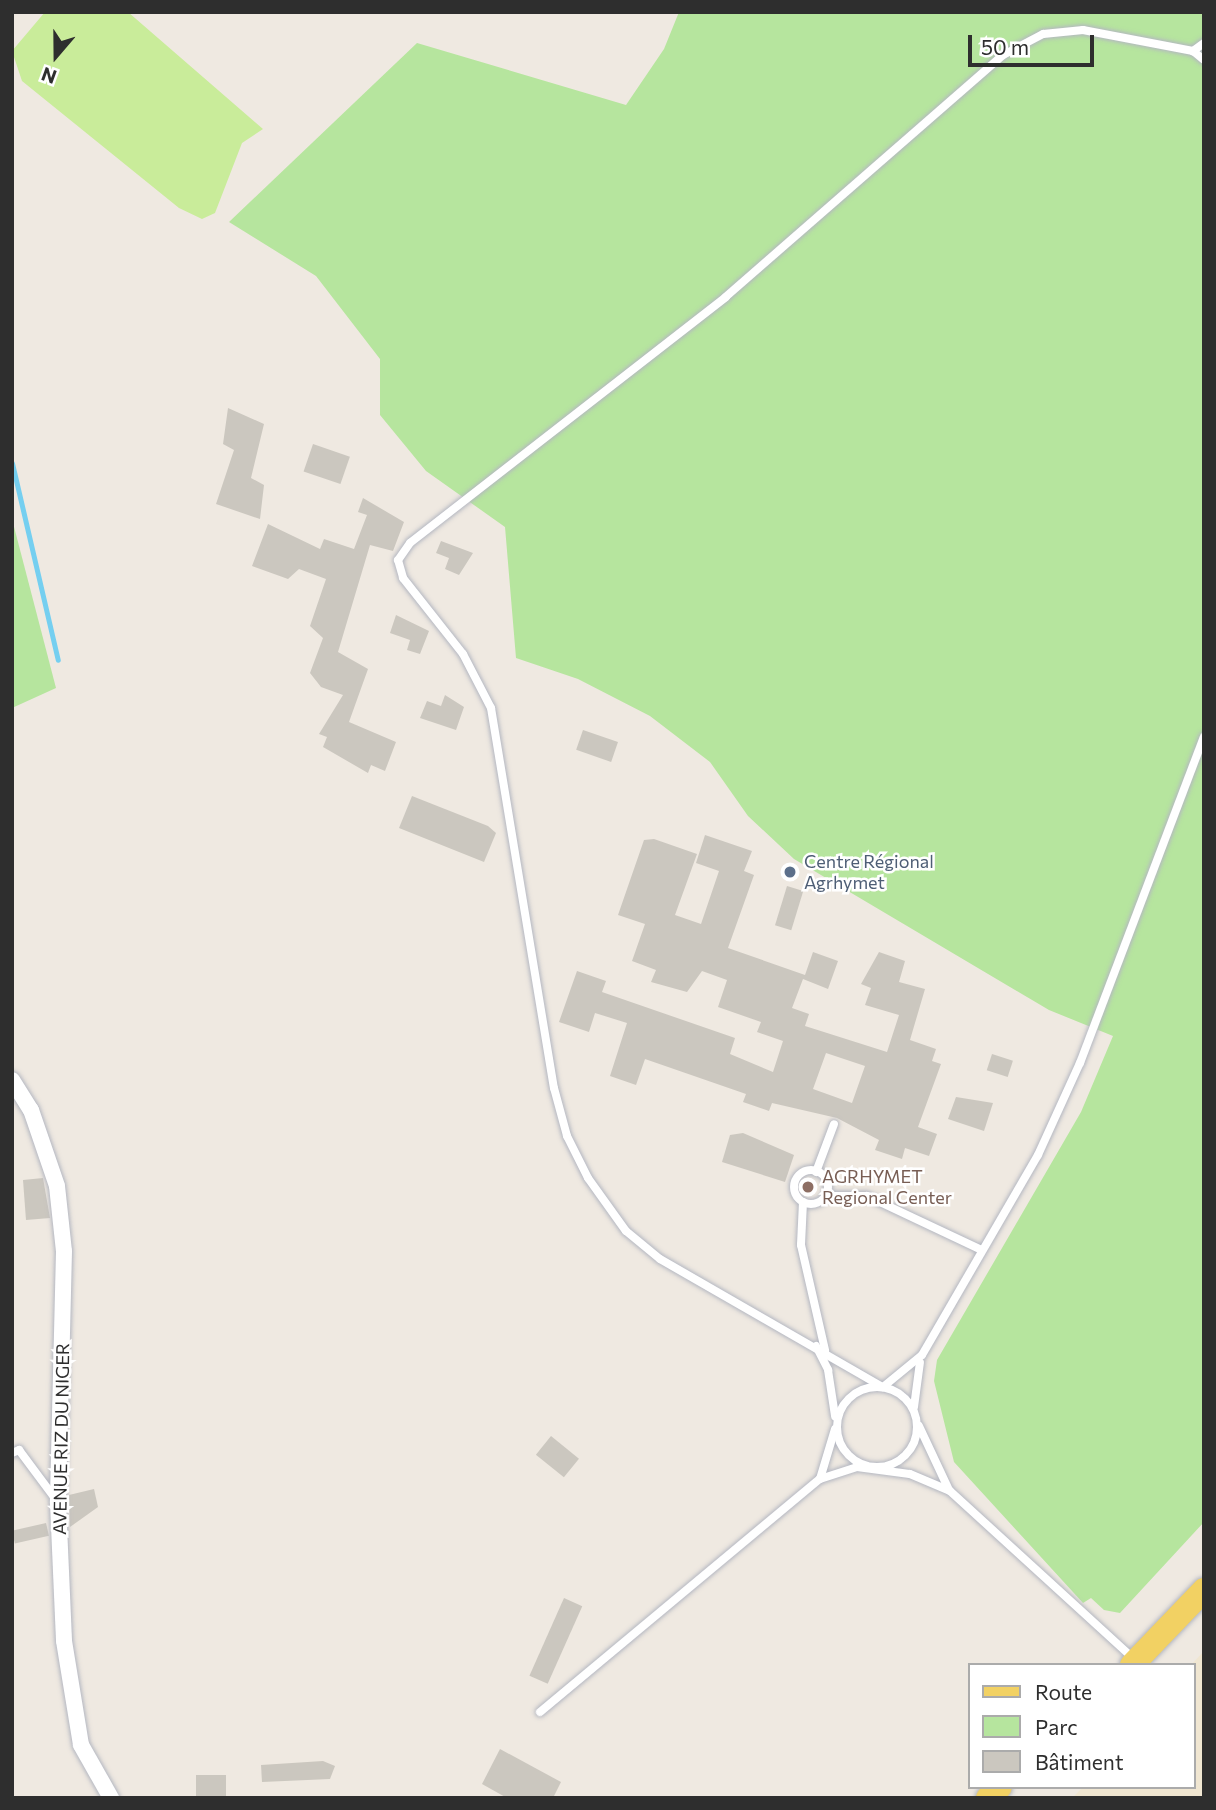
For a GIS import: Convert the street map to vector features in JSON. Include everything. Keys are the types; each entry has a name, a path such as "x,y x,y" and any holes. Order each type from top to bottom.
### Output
{"main road":[{"path":"1134,1663 1204,1590"}],"street":[{"name":"AVENUE RIZ DU NIGER","path":"12,1080 46,1147 61,1217 58,1503 70,1698 81,1745 111,1798"}],"lane":[{"path":"1134,1663 950,1491 915,1415 897,1392 883,1387 825,1350 660,1259 626,1231 588,1178 567,1136 554,1088 491,708 463,654 403,578 398,560 410,543 726,297 1003,55 1043,34 1083,30 1193,51 1204,60"},
{"path":"1193,51 1204,43"},
{"path":"540,1712 820,1479 876,1467 909,1451 915,1415 914,1381 922,1355 1038,1155 1080,1063 1204,737"},
{"path":"816,1172 834,1124"},
{"path":"803,1202 818,1203 825,1196 828,1185 816,1172 805,1172 795,1182 803,1202 800,1245 825,1350"},
{"path":"825,1196 867,1196 982,1250"},
{"path":"816,1346 828,1370 836,1426 847,1455 950,1491"},
{"path":"820,1479 836,1426 855,1393 883,1387 922,1355"},
{"path":"16,1452 58,1503"}],"shaded area":[{"path":"1204,1651 1204,1798 1072,1798 1081,1789 1195,1789 1195,1663 1193,1663"}],"green space":[{"path":"45,12 128,12 263,129 242,143 215,213 202,219 179,208 22,81 12,51"},
{"path":"679,12 1204,12 1204,1522 1120,1613 1104,1610 1091,1598 1083,1603 954,1462 934,1381 937,1360 1081,1112 1113,1036 1049,1010 794,859 748,816 710,762 650,716 578,679 516,658 505,527 426,471 380,415 380,359 316,276 229,222 417,43 626,105 664,49"},
{"path":"12,519 56,688 12,708"}],"building":[{"path":"228,408 264,424 251,478 264,485 260,519 216,504 234,450 223,444"},
{"path":"313,444 350,457 340,484 304,471"},
{"path":"363,498 404,522 393,551 370,545 338,652 368,669 349,722 396,742 385,771 371,765 368,773 323,747 327,737 319,734 343,695 321,687 310,673 323,638 310,626 326,579 299,569 288,579 252,566 268,524 320,549 324,539 354,549 367,515 358,512"},
{"path":"441,541 473,553 459,575 445,569 449,558 436,553"},
{"path":"396,615 429,631 420,654 407,650 410,640 390,633"},
{"path":"445,695 464,707 456,730 420,718 427,701 441,706"},
{"path":"583,730 618,742 611,762 576,750"},
{"path":"412,796 488,826 496,833 484,862 399,828"},
{"path":"705,835 752,851 744,871 754,875 728,948 805,975 813,952 838,961 828,989 803,979 792,1008 809,1014 805,1026 887,1052 899,1015 865,1005 871,988 861,984 879,952 905,961 899,982 925,989 910,1040 936,1049 932,1061 941,1064 918,1127 937,1134 929,1156 905,1148 902,1159 875,1150 879,1140 837,1118 772,1103 769,1111 743,1102 746,1094 645,1059 636,1085 610,1076 627,1023 595,1013 589,1032 559,1022 577,971 606,981 602,992 735,1038 730,1054 773,1072 783,1041 757,1032 761,1022 718,1007 727,980 702,971 687,992 651,982 656,970 632,961 645,924 618,915 644,840 654,839 697,854 675,915 701,924 719,871 696,863","holes":["826,1053 865,1066 852,1103 813,1089"]},
{"path":"787,886 803,891 791,930 775,925"},
{"path":"992,1054 1013,1061 1008,1077 987,1070"},
{"path":"956,1097 993,1103 984,1131 948,1119"},
{"path":"743,1133 794,1155 785,1182 722,1162 730,1135"},
{"path":"43,1178 50,1218 26,1220 23,1180"},
{"path":"551,1436 579,1459 564,1477 536,1455"},
{"path":"94,1489 98,1507 70,1527 69,1495"},
{"path":"46,1523 49,1536 15,1544 12,1531"},
{"path":"564,1598 582,1606 548,1684 529,1676"},
{"path":"500,1749 561,1782 553,1798 507,1798 482,1784"},
{"path":"323,1761 335,1766 330,1779 262,1782 261,1765"},
{"path":"196,1775 226,1775 226,1797 196,1797"}],"waterway":[{"path":"12,463 58,660"}],"place":[{"name":"Centre Régional Agrhymet","path":"790,872"},
{"name":"AGRHYMET Regional Center","path":"808,1187"}]}
